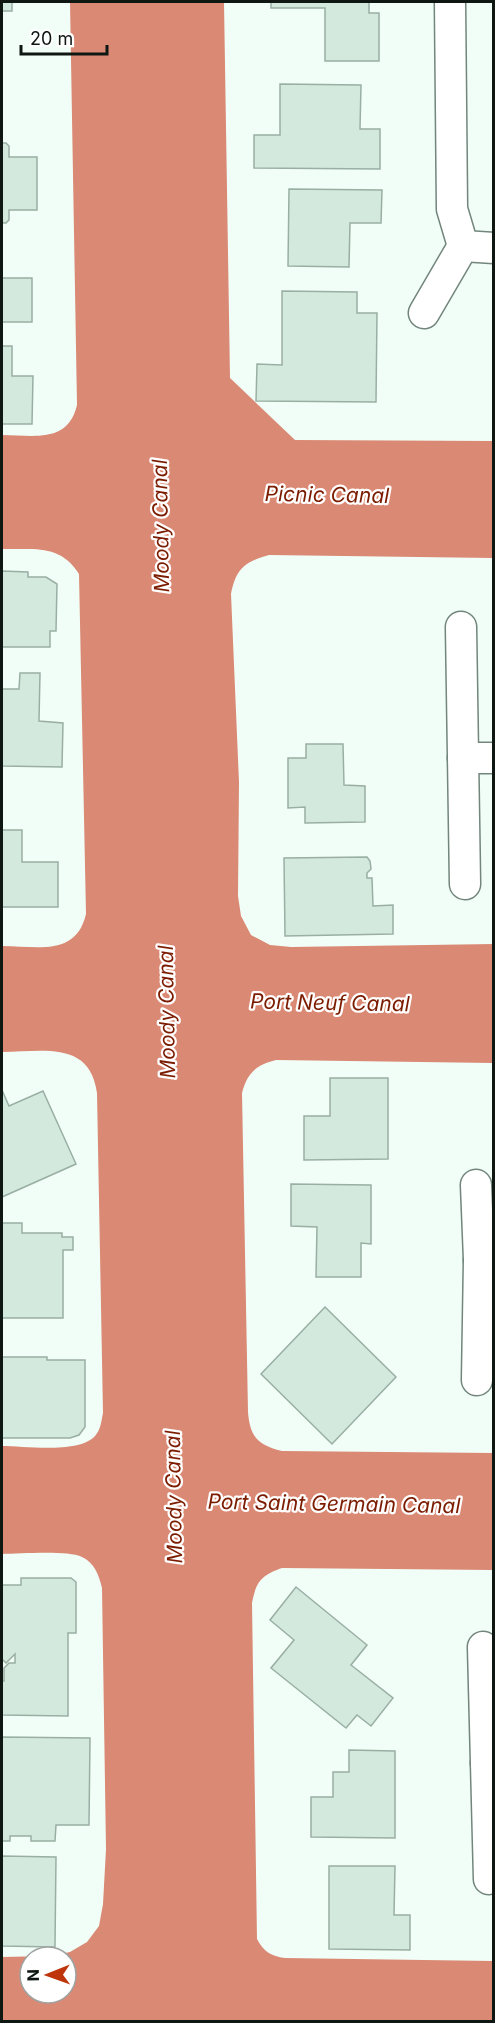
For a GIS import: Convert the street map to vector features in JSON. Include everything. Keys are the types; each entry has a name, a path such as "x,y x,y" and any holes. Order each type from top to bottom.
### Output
{"street":[{"path":"423,313 463,246 452,209 450,2"},
{"path":"463,246 494,248"},
{"path":"460,627 465,884"},
{"path":"463,758 494,758"},
{"path":"476,1185 486,1260 477,1380"},
{"path":"483,1647 490,1763 489,1879"}],"water":[{"path":"70,2 224,2 230,378 295,440 493,441 493,558 269,555 243,568 236,578 231,594 239,782 238,896 241,916 251,935 270,945 291,947 494,944 493,1063 276,1060 263,1064 253,1071 242,1093 248,1412 253,1434 261,1443 282,1451 494,1453 493,1570 282,1568 269,1573 258,1584 252,1603 257,1939 268,1953 285,1958 493,1961 493,2021 2,2021 2,1957 18,1957 18,2005 78,2005 78,1947 87,1942 99,1926 103,1904 106,1849 102,1588 96,1570 82,1557 75,1555 2,1554 2,1446 51,1448 87,1442 100,1428 103,1413 97,1093 93,1076 85,1064 62,1053 2,1052 2,946 41,947 64,943 74,937 81,928 86,914 79,574 63,557 45,550 2,549 2,435 48,435 66,426 77,405"}],"building":[{"path":"2,2 12,2 12,11 2,11"},
{"path":"271,2 369,2 369,13 379,13 379,61 325,61 325,8 271,8"},
{"path":"280,84 361,85 360,129 380,129 380,169 254,168 254,135 280,135"},
{"path":"2,143 9,146 9,157 37,157 37,210 9,210 9,220 6,223 2,223"},
{"path":"289,189 382,190 381,223 350,223 349,267 288,266"},
{"path":"2,278 32,278 32,322 2,322"},
{"path":"282,291 357,292 357,313 377,313 376,402 256,401 257,364 282,365"},
{"path":"2,346 12,346 12,376 33,376 32,424 2,424"},
{"path":"2,571 28,572 28,577 46,577 57,584 56,631 50,631 50,647 2,647"},
{"path":"20,673 40,673 39,721 63,723 62,767 2,766 2,689 19,689"},
{"path":"306,744 343,744 344,785 365,786 365,822 305,823 305,807 288,808 288,758 306,758"},
{"path":"2,830 22,830 22,862 58,862 58,907 2,907"},
{"path":"367,857 371,869 367,873 367,878 372,878 373,906 393,905 393,934 285,936 284,858"},
{"path":"330,1078 388,1078 388,1159 304,1160 304,1116 330,1116"},
{"path":"2,1090 9,1106 43,1091 76,1164 2,1197"},
{"path":"291,1184 371,1185 371,1244 361,1243 361,1277 316,1277 317,1227 291,1226"},
{"path":"2,1223 22,1223 22,1233 62,1233 62,1237 73,1237 73,1250 63,1250 63,1318 2,1318"},
{"path":"325,1307 396,1377 332,1444 261,1374"},
{"path":"2,1357 85,1360 85,1427 79,1435 70,1438 2,1438"},
{"path":"21,1578 71,1578 76,1582 76,1633 68,1633 68,1716 2,1715 4,1668 9,1663 15,1663 15,1654 6,1663 2,1659 2,1585 21,1585"},
{"path":"296,1587 367,1645 351,1665 393,1698 371,1726 357,1715 346,1728 271,1668 294,1640 270,1620"},
{"path":"2,1737 90,1738 89,1825 56,1825 55,1841 31,1841 31,1836 10,1836 10,1841 2,1841"},
{"path":"349,1750 395,1751 395,1838 311,1837 311,1797 333,1797 333,1772 349,1772"},
{"path":"2,1856 56,1857 55,1945 2,1946"},
{"path":"329,1866 395,1866 394,1915 410,1915 410,1950 329,1949"}],"water label":[{"name":"Picnic Canal","path":"327,495"},
{"name":"Moody Canal","path":"161,526"},
{"name":"Port Neuf Canal","path":"330,1003"},
{"name":"Moody Canal","path":"167,1012"},
{"name":"Moody Canal","path":"174,1497"},
{"name":"Port Saint Germain Canal","path":"334,1504"}]}
